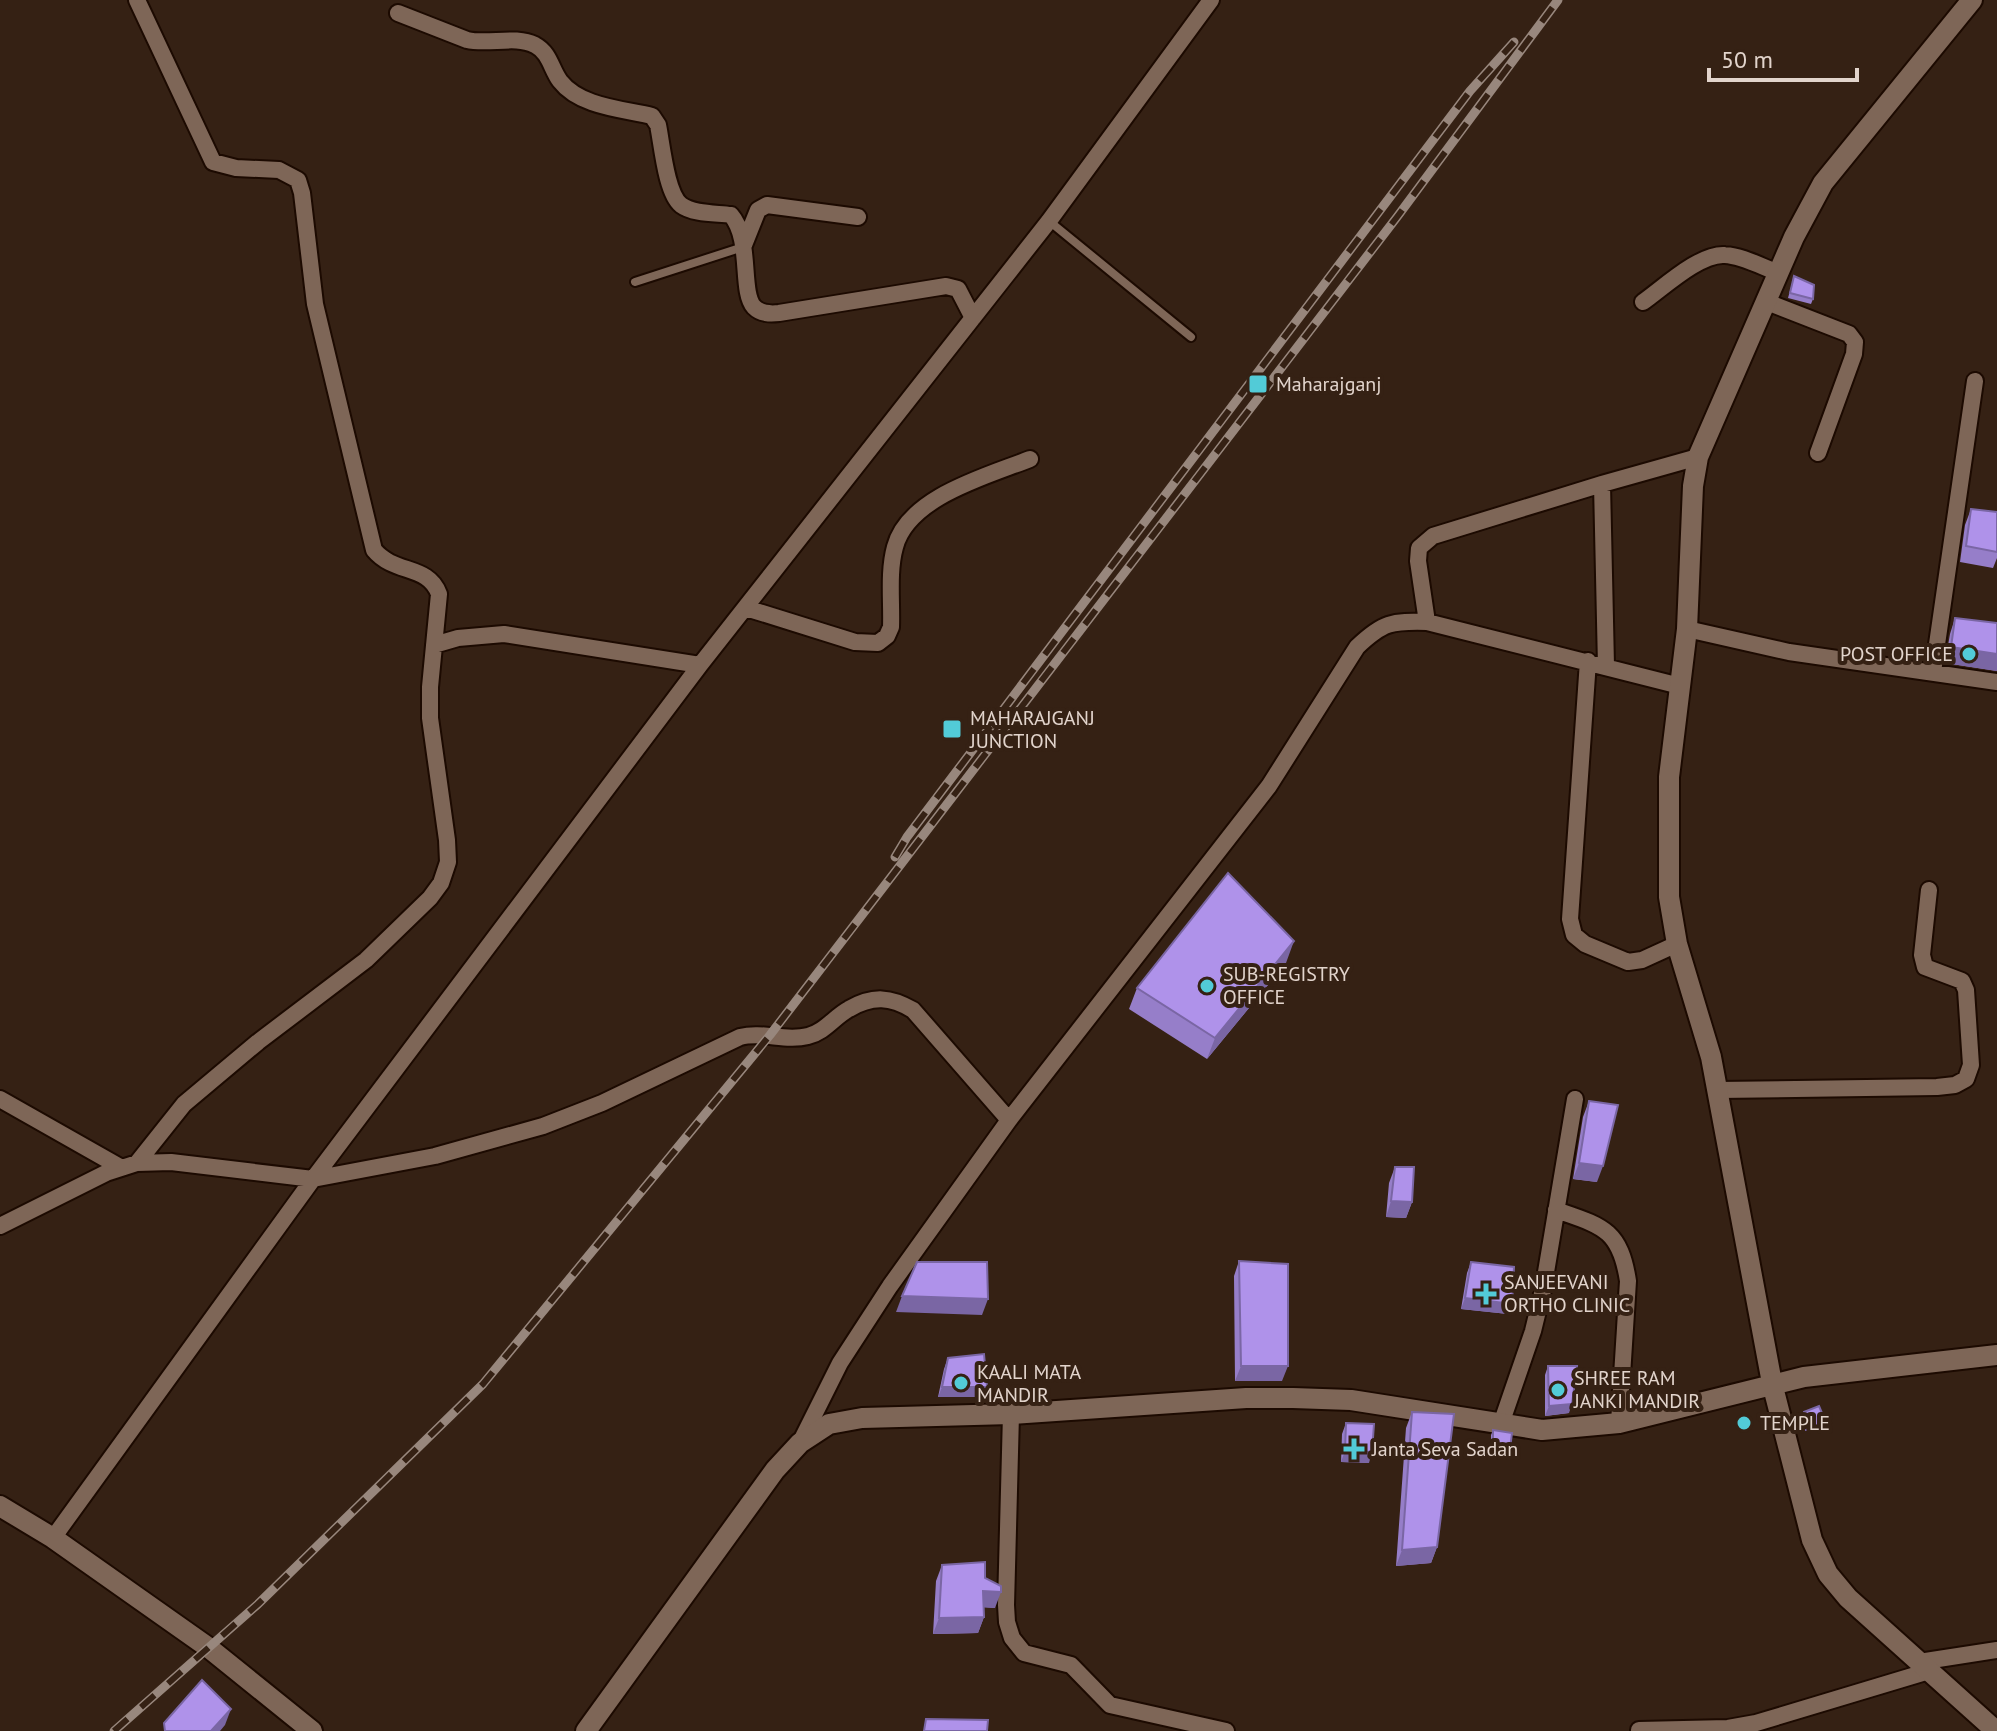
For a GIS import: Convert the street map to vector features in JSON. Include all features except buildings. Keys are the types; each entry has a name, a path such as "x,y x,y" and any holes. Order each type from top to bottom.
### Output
{"street":[{"path":"128,1165 184,1104 258,1042 366,960 430,898 441,883 448,862 430,718 439,594 435,582 422,574 393,566 374,550 315,304 306,208 298,180 279,170 236,168 213,162 137,0"},
{"path":"53,1538 313,1179 700,665 1049,221 1211,0"},
{"path":"1972,0 1823,183 1794,237 1698,457 1693,486 1687,629 1667,809 1669,897 1677,944 1711,1057 1772,1383 1812,1540 1828,1574 1848,1598 1996,1731"},
{"path":"398,13 478,43 519,40 533,44 543,51 560,80 572,92 605,106 652,116 658,125 673,195 680,204 690,209 731,215 737,222 744,247 750,299 755,309 766,314 946,286 958,289 973,318"},
{"path":"744,247 758,210 767,205 858,217"},
{"path":"1643,302 1700,261 1713,256 1734,257 1779,273"},
{"path":"1767,302 1849,334 1855,342 1854,354 1818,453"},
{"path":"1933,672 1975,381"},
{"path":"1427,622 1418,561 1419,548 1433,536 1698,457"},
{"path":"746,608 855,642 878,643 887,636 891,627 895,546 912,518 925,505 946,494 1030,459"},
{"path":"1602,484 1606,666"},
{"path":"800,1443 840,1363 863,1326 1009,1120 1269,786 1357,647 1375,629 1402,622 1427,622 1680,686"},
{"path":"1687,629 1789,652 1997,682"},
{"path":"434,645 458,638 504,634 700,665"},
{"path":"1588,661 1570,919 1574,935 1585,944 1628,962 1642,960 1677,944"},
{"path":"1718,1090 1937,1087 1955,1085 1966,1079 1971,1065 1966,990 1962,981 1925,967 1922,955 1929,890"},
{"path":"0,1226 128,1165 171,1162 313,1179 435,1156 543,1126 602,1103 740,1037 755,1033 788,1038 809,1036 825,1029 849,1009 874,1000 894,999 913,1010 1009,1120"},
{"path":"0,1099 128,1165"},
{"path":"1501,1424 1533,1331 1575,1099"},
{"path":"1556,1210 1595,1223 1614,1238 1624,1258 1628,1281 1619,1423"},
{"path":"586,1731 775,1470 800,1443 829,1424 862,1418 1011,1414 1246,1398 1293,1398 1351,1400 1542,1430 1619,1423 1772,1383 1997,1355"},
{"path":"1011,1414 1006,1605 1012,1638 1024,1653 1071,1665 1110,1705 1226,1731"},
{"path":"0,1506 53,1538 209,1648 312,1731"},
{"path":"1639,1730 1728,1728 1756,1723 1924,1666 1997,1650"}],"lane":[{"path":"1049,221 1191,337"},
{"path":"635,282 744,247"}],"railway":[{"path":"114,1731 258,1604 483,1384 770,1035 1397,217 1558,0"},
{"path":"895,857 907,837 1470,91 1514,42"}],"place":[{"name":"Maharajganj","path":"1258,384"},
{"name":"POST OFFICE","path":"1969,654"},
{"name":"MAHARAJGANJ JUNCTION","path":"952,729"},
{"name":"SUB-REGISTRY OFFICE","path":"1207,986"},
{"name":"SANJEEVANI ORTHO CLINIC","path":"1486,1294"},
{"name":"KAALI MATA MANDIR","path":"961,1383"},
{"name":"SHREE RAM JANKI MANDIR","path":"1558,1390"},
{"name":"TEMPLE","path":"1744,1423"},
{"name":"Janta Seva Sadan","path":"1354,1449"}]}
